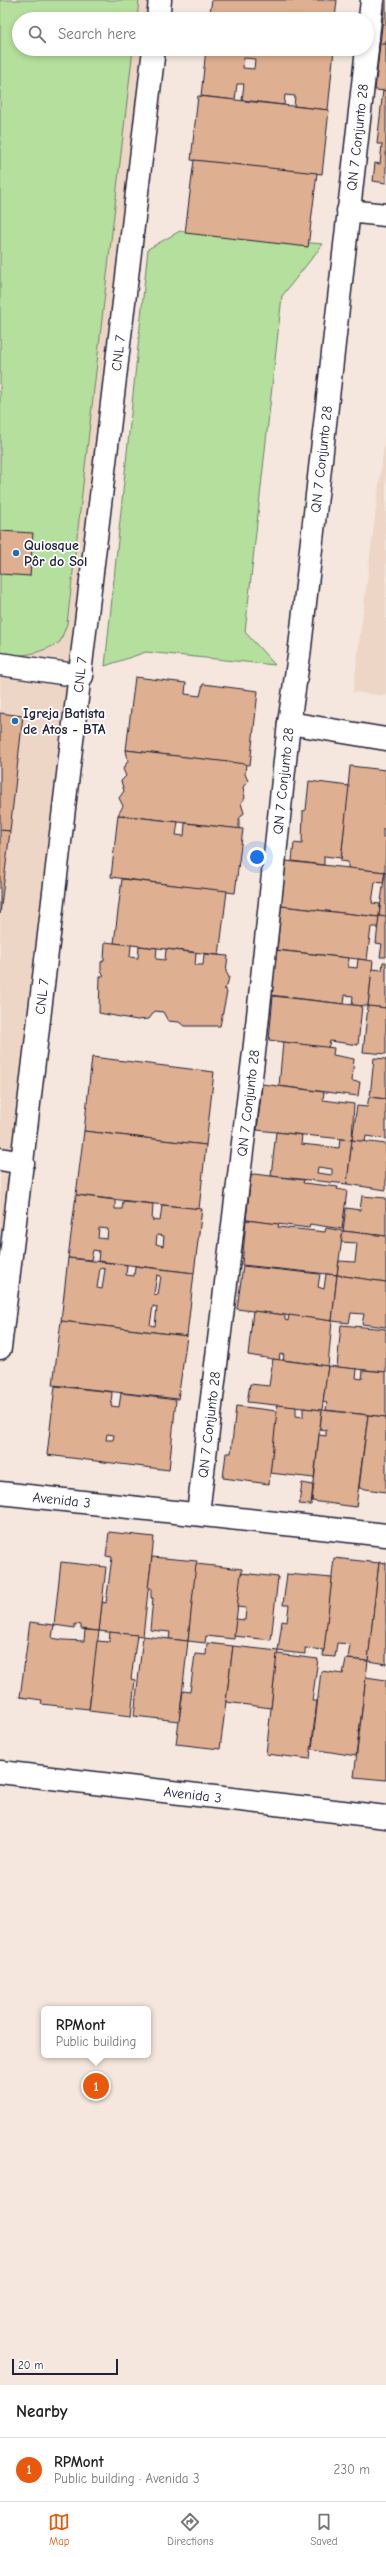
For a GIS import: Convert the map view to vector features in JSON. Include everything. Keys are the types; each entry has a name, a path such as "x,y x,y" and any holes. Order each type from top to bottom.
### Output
{"street":[{"path":"159,12 160,0"},
{"path":"371,12 372,0"},
{"name":"CNL 7","path":"0,1348 82,676 153,56"},
{"name":"QN 7 Conjunto 28","path":"198,1513 255,1044 288,723 299,656 366,56"},
{"path":"348,211 386,215"},
{"path":"0,664 82,676"},
{"path":"288,723 386,739"},
{"path":"0,1159 23,1163"},
{"name":"Avenida 3","path":"0,1493 198,1513 386,1535"},
{"name":"Avenida 3","path":"0,1772 386,1817"}],"shaded area":[{"path":"0,0 155,0 154,12 12,12 12,56 148,56 0,1275"},
{"path":"386,429 386,696 353,692"}],"green space":[{"path":"0,0 139,0 138,12 12,12 12,56 132,56 67,624 60,642 46,649 24,655 0,654"},
{"path":"180,231 323,244 282,296 245,632 275,665 146,652 105,666 148,249"}],"building":[{"path":"212,0 337,0 336,12 210,12"},
{"path":"385,0 386,44 380,44"},
{"path":"380,44 386,44 386,91 375,90"},
{"path":"205,56 333,56 328,110 294,106 295,96 285,95 284,105 242,100 244,84 237,84 235,100 201,96","holes":["244,58 255,59 254,69 243,68"]},
{"path":"383,90 386,91 386,183 373,181 375,163 380,164 382,144 377,144"},
{"path":"198,96 329,110 322,174 191,160"},
{"path":"194,160 317,173 308,247 185,233"},
{"name":"Quiosque Pôr do Sol","path":"0,531 33,533 30,576 0,574"},
{"path":"135,677 186,683 185,694 200,696 203,684 258,691 250,765 126,750"},
{"path":"0,713 23,716 10,831 0,830"},
{"path":"126,750 246,764 245,774 248,781 243,787 245,798 241,803 244,813 239,819 239,829 118,815 123,806 119,798 124,791 121,781 126,776 123,769 128,761"},
{"path":"350,766 386,770 386,830 383,829 383,837 386,837 385,872 348,868 348,862 341,861"},
{"path":"309,781 349,786 341,858 324,856 324,865 292,861 294,843 302,844 303,811 306,810"},
{"path":"118,815 178,822 176,835 184,836 185,823 243,829 235,893 111,877"},
{"path":"0,830 10,831 0,914"},
{"path":"286,861 385,872 383,883 375,882 372,903 380,904 379,917 281,906"},
{"path":"386,872 386,917 379,916"},
{"path":"122,879 227,891 219,955 114,943"},
{"path":"281,906 379,917 378,927 371,927 367,960 277,950"},
{"path":"379,916 386,917 386,957 380,957 382,944 376,943"},
{"path":"105,942 131,945 130,957 138,958 139,946 157,948 156,959 165,960 166,949 196,953 195,965 203,965 204,954 228,956 226,972 229,977 227,986 224,988 227,992 220,1026 184,1026 179,1022 168,1021 163,1012 155,1011 149,1019 137,1020 99,1013 100,977 104,975 101,972 101,962 104,960"},
{"path":"275,950 349,958 348,967 357,968 358,959 373,961 368,1006 352,1005 353,996 345,995 344,1004 270,995"},
{"path":"383,962 386,962 386,1008 368,1006 372,969 382,970"},
{"path":"273,996 362,1006 358,1045 330,1041 328,1048 269,1040"},
{"path":"368,1006 386,1008 386,1054 363,1052"},
{"path":"283,1042 334,1048 333,1055 354,1059 352,1081 360,1082 358,1096 279,1086"},
{"path":"92,1057 214,1072 206,1145 84,1131"},
{"path":"374,1058 386,1059 386,1099 370,1097"},
{"path":"262,1084 324,1092 323,1100 354,1104 352,1140 257,1130"},
{"path":"369,1097 386,1099 386,1139 366,1136 365,1142 352,1140 357,1106 367,1107"},
{"path":"84,1131 206,1145 199,1209 76,1195"},
{"path":"276,1132 302,1135 301,1144 339,1148 340,1139 352,1140 347,1184 271,1176","holes":["318,1167 332,1169 332,1175 317,1173"]},
{"path":"352,1140 386,1144 386,1190 347,1184"},
{"path":"254,1174 304,1180 303,1183 338,1187 337,1189 347,1191 342,1229 310,1224 309,1228 246,1220 251,1175"},
{"path":"76,1195 115,1200 115,1209 122,1209 123,1201 153,1204 152,1220 160,1221 162,1205 202,1209 194,1273 98,1261 99,1251 93,1250 91,1260 68,1258","holes":["99,1228 108,1229 107,1239 98,1238","157,1235 164,1236 163,1246 156,1244"]},
{"path":"362,1196 386,1198 386,1236 343,1231 346,1208 360,1210"},
{"path":"246,1220 279,1224 278,1227 325,1232 326,1228 343,1231 337,1275 242,1265"},
{"path":"343,1231 386,1236 386,1282 337,1275 339,1261 355,1262 357,1243 341,1242"},
{"path":"68,1258 127,1265 126,1275 134,1276 135,1266 194,1273 187,1336 61,1321","holes":["100,1268 105,1269 102,1289 97,1288","157,1275 161,1276 158,1295 154,1294","153,1306 157,1307 155,1326 150,1325"]},
{"path":"243,1266 320,1274 318,1287 324,1289 326,1274 337,1275 332,1321 237,1309"},
{"path":"337,1275 386,1282 386,1327 362,1324 364,1314 351,1313 349,1323 332,1321"},
{"path":"253,1311 285,1315 285,1320 288,1321 289,1315 332,1321 328,1366 283,1360 284,1355 280,1354 279,1360 248,1355"},
{"path":"61,1321 187,1336 178,1399 53,1385"},
{"path":"341,1325 386,1329 386,1372 337,1367"},
{"path":"273,1359 328,1366 322,1410 247,1402 250,1384 269,1386"},
{"path":"328,1366 357,1369 356,1378 362,1379 363,1370 386,1372 386,1417 326,1410 327,1403 323,1402"},
{"path":"55,1386 112,1392 111,1406 119,1407 121,1393 176,1400 169,1470 47,1455","holes":["107,1434 114,1435 113,1440 106,1440"]},
{"path":"277,1405 296,1407 296,1416 303,1417 303,1408 322,1410 314,1478 270,1473"},
{"path":"236,1406 277,1411 269,1484 223,1478 226,1453 231,1453"},
{"path":"322,1410 368,1415 356,1507 312,1501 319,1435 326,1436 326,1430 320,1429"},
{"path":"368,1415 386,1417 386,1492 359,1488"},
{"path":"302,1483 313,1485 311,1505 299,1504"},
{"path":"109,1532 154,1537 143,1636 99,1631 102,1602 106,1603 112,1557 106,1556"},
{"path":"152,1557 197,1561 188,1641 169,1639 170,1632 150,1630 153,1598 151,1598 151,1588 148,1588"},
{"path":"334,1558 379,1563 368,1661 348,1659 350,1644 337,1643 335,1657 323,1656"},
{"path":"61,1562 106,1567 99,1631 81,1629 81,1625 75,1624 75,1628 54,1625"},
{"path":"379,1562 386,1563 386,1664 368,1661"},
{"path":"196,1564 242,1569 234,1639 206,1636 205,1643 188,1641"},
{"path":"241,1573 278,1577 271,1640 234,1636 236,1619 245,1620 246,1608 237,1607"},
{"path":"287,1574 332,1578 324,1650 305,1648 305,1654 278,1651 282,1621 287,1622 289,1605 283,1605"},
{"path":"30,1622 54,1625 52,1638 63,1640 84,1641 85,1630 99,1631 89,1709 41,1704 42,1700 20,1697"},
{"path":"110,1632 137,1635 131,1679 135,1680 131,1716 89,1711 97,1641 109,1642"},
{"path":"143,1636 188,1641 179,1721 134,1716"},
{"path":"207,1643 233,1646 220,1749 176,1744 183,1691 190,1692 195,1654 206,1655"},
{"path":"233,1646 278,1651 271,1708 226,1702"},
{"path":"277,1654 318,1659 312,1701 317,1701 310,1759 266,1754"},
{"path":"346,1659 368,1661 356,1756 312,1749 321,1671 343,1674"},
{"path":"366,1677 386,1680 386,1780 354,1777"}],"place":[{"name":"Quiosque Pôr do Sol","path":"16,553"},
{"name":"Igreja Batista de Atos - BTA","path":"15,721"},
{"name":"RPMont","path":"96,2086"}]}
